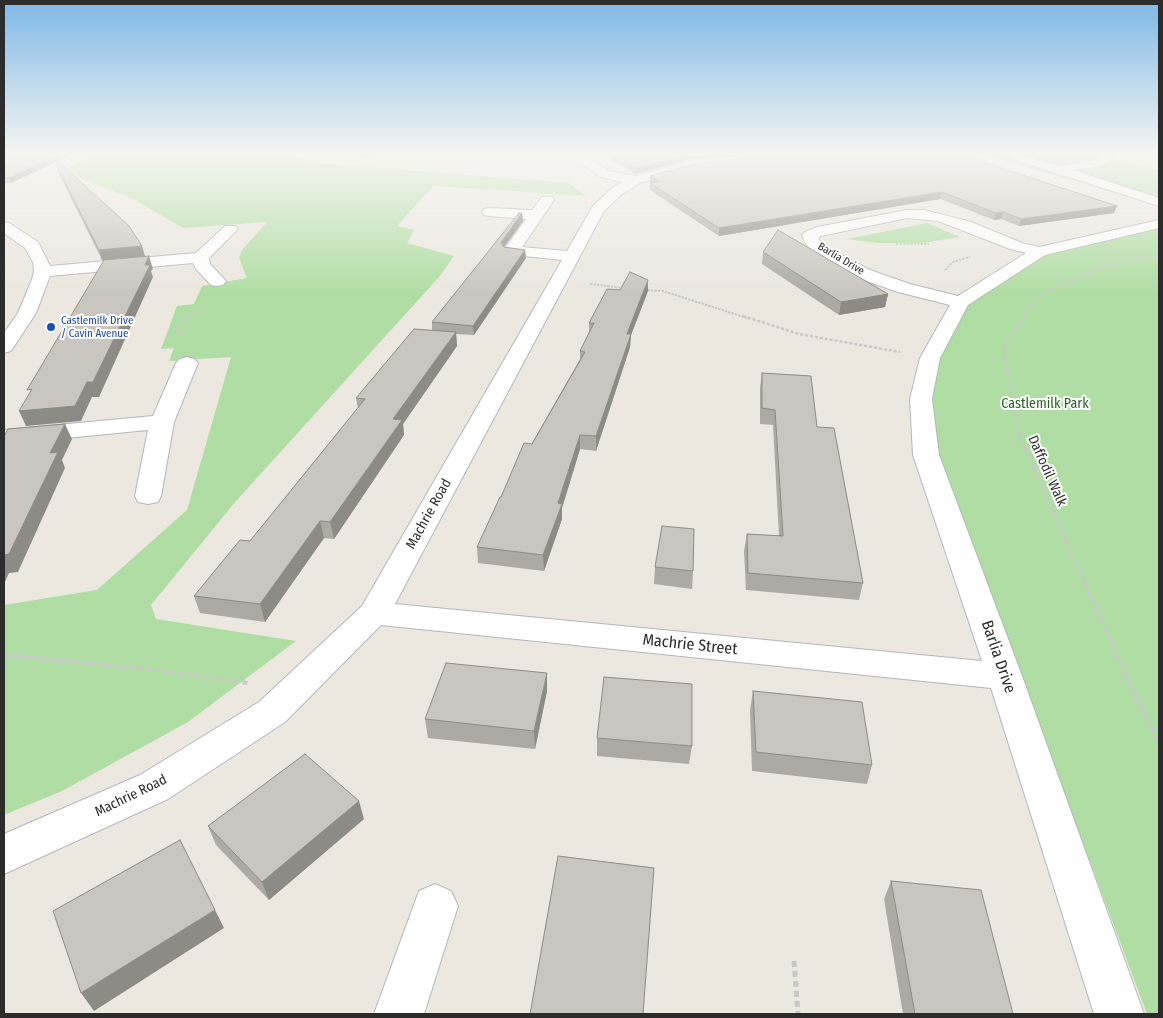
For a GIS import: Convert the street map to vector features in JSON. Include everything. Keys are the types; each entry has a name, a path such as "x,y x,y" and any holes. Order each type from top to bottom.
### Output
{"street":[{"path":"547,201 511,251 572,256"},
{"name":"Machrie Road","path":"4,854 154,787 272,712 374,614 598,209 606,201"},
{"path":"488,212 537,214"},
{"name":"Barlia Drive","path":"961,302 930,296 864,274 821,250 810,240 810,235 907,214 924,214 966,225 1016,246 1038,252"},
{"name":"Barlia Drive","path":"1119,1014 1005,676 926,455 921,399 930,358 961,302 1038,252 1159,224"},
{"path":"4,226 32,245 41,262 42,272 40,282 27,313 4,347"},
{"path":"42,272 201,256 230,229"},
{"path":"201,256 202,265 217,281"},
{"path":"148,496 162,422 187,363"},
{"path":"4,437 162,422"},
{"name":"Machrie Street","path":"374,614 1005,676"},
{"path":"399,1014 435,906"}],"path":[{"path":"894,244 932,243"},
{"name":"Daffodil Walk","path":"1159,256 1106,266 1041,294 1003,347 1018,430 1132,688 1159,742"},
{"path":"930,296 939,274 953,262 972,257"},
{"path":"187,363 204,356 209,344 176,332 182,322 196,311 220,299 222,288 217,281"},
{"path":"558,281 625,288"},
{"path":"644,290 663,292 799,334 930,358"},
{"path":"4,655 147,669 296,690"},
{"path":"794,961 798,1014"}],"green space":[{"path":"136,201 420,201 397,226 414,230 407,243 454,256 440,276 236,501 151,605 156,619 296,641 188,722 62,791 4,815 4,605 97,590 187,510 231,357 169,361 174,348 161,349 177,306 194,304 202,286 247,278 239,258 242,250 267,222 183,228"},
{"path":"1140,201 1159,201 1159,206"},
{"path":"927,223 960,237 922,243 877,243 847,239"},
{"name":"Castlemilk Park","path":"1159,226 1159,1014 1147,1014 936,450 928,398 939,356 953,327 969,305 1042,254"}],"building":[{"path":"74,201 101,201 129,226 142,246 99,250"},
{"path":"677,201 889,201 719,228"},
{"path":"964,201 1100,201 1117,206 1021,219 1003,212 996,213"},
{"path":"519,213 522,213 501,243 504,247 525,250 473,326 432,322"},
{"path":"778,230 888,294 841,302 763,252"},
{"path":"149,256 145,265 150,265 93,382 87,382 75,406 19,411 32,389 27,390 104,260"},
{"path":"630,272 648,280 627,334 631,334 596,436 580,435 558,503 562,504 543,555 477,547 524,443 532,444 585,352 580,351 594,323 589,323 607,289 620,290"},
{"path":"414,329 456,332 393,419 402,420 330,522 320,521 260,604 194,596 240,540 250,541 365,399 356,398"},
{"path":"762,373 811,376 817,427 834,428 863,583 748,573 747,534 783,536 775,410 762,408"},
{"path":"65,424 50,453 58,452 9,554 4,555 4,436 8,429"},
{"path":"662,526 694,529 693,571 655,567"},
{"path":"446,663 547,673 534,731 425,719"},
{"path":"604,677 692,684 692,746 597,738"},
{"path":"753,691 862,702 872,765 756,752"},
{"path":"305,754 359,801 262,882 208,826"},
{"path":"180,840 215,910 81,993 53,911"},
{"path":"558,856 654,868 643,1014 530,1014"},
{"path":"891,881 981,890 1013,1014 915,1014"}],"place":[{"name":"Castlemilk Drive / Cavin Avenue","path":"51,327"}]}
